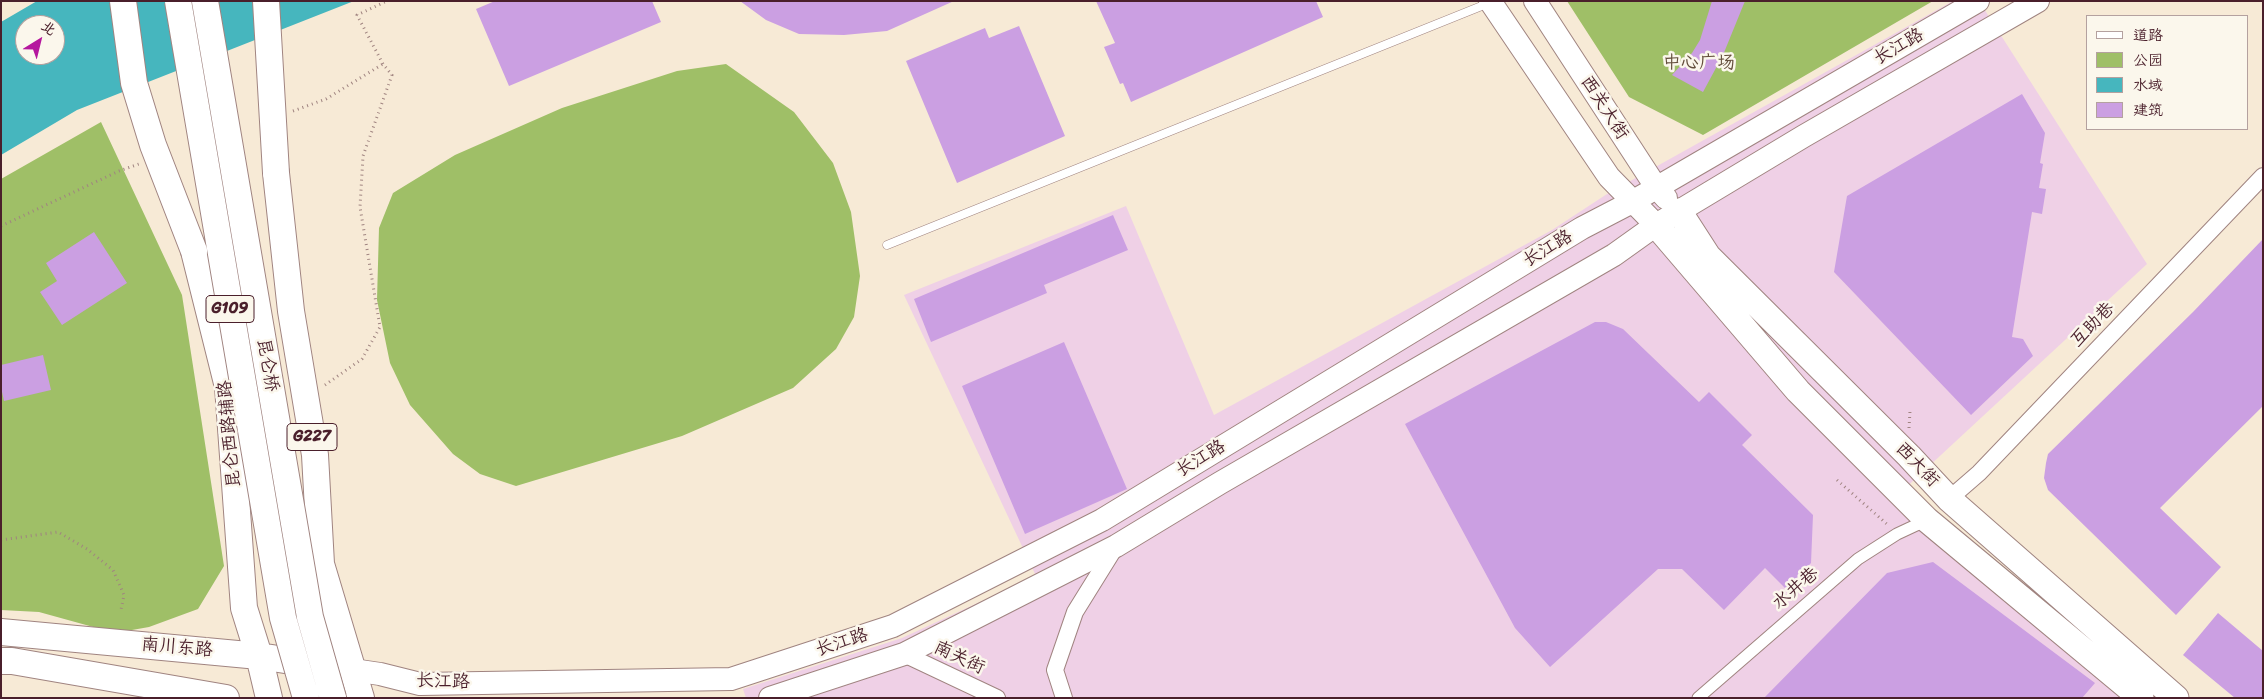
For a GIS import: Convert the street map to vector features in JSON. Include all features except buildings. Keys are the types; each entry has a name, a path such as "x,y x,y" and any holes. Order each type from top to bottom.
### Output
{"highway":[{"name":"昆仑西路辅路","path":"123,1 134,83 153,145 194,252 228,387 244,608 259,656 269,698"},
{"name":"昆仑桥","path":"178,1 283,618 306,698"},
{"name":"昆仑桥","path":"205,1 310,617 333,698"},
{"name":"G227","path":"266,1 276,173 291,311 315,455 322,564 361,698"},
{"name":"南川东路","path":"1,632 259,656 353,670"},
{"path":"1,661 12,661 226,698"}],"main road":[{"name":"西关大街","path":"1535,1 1656,187 1678,211"},
{"name":"长江路","path":"353,670 380,674 420,684 731,679 893,626 1102,520 1582,228 1632,202 1978,1"},
{"name":"长江路","path":"770,698 904,654 1116,546 1220,483 1614,255 1678,211 2038,1"},
{"path":"1491,2 1609,177 1656,225"},
{"name":"西大街","path":"1678,211 1708,256 1902,449 1949,499 2176,698"},
{"name":"西大街","path":"1656,225 1798,391 1927,520 2141,698"}],"street":[{"name":"互助巷","path":"1949,499 1980,473 2263,176"},
{"name":"水井巷","path":"1698,698 1858,559 1897,534 1927,520"},
{"path":"1064,698 1055,670 1075,612 1116,546"},
{"name":"南关街","path":"904,654 997,698"}],"lane":[{"path":"887,245 1491,2"}],"path":[{"path":"306,399 362,358 380,328 360,207 363,156 392,75 383,64 357,15 387,1"},
{"path":"1838,480 1897,534"},
{"path":"1,540 58,532 87,549 113,570 124,595 121,610"}],"shaded area":[{"path":"1953,1 1979,1 2147,264 1900,493 2123,698 746,698 743,689 902,638 1036,576 904,295 1126,206 1214,415 1552,230 1607,194"}],"green space":[{"name":"中心广场","path":"1567,1 1933,1 1703,135 1629,97"},
{"path":"726,64 794,112 833,163 851,212 860,276 854,317 836,349 793,388 682,436 516,486 480,474 453,454 410,405 390,363 377,300 379,228 393,193 455,155 562,108 677,71"},
{"path":"101,122 182,295 224,566 198,609 149,627 115,633 39,612 1,610 1,179"}],"water":[{"path":"37,1 354,1 77,110 1,155 1,22"}]}
